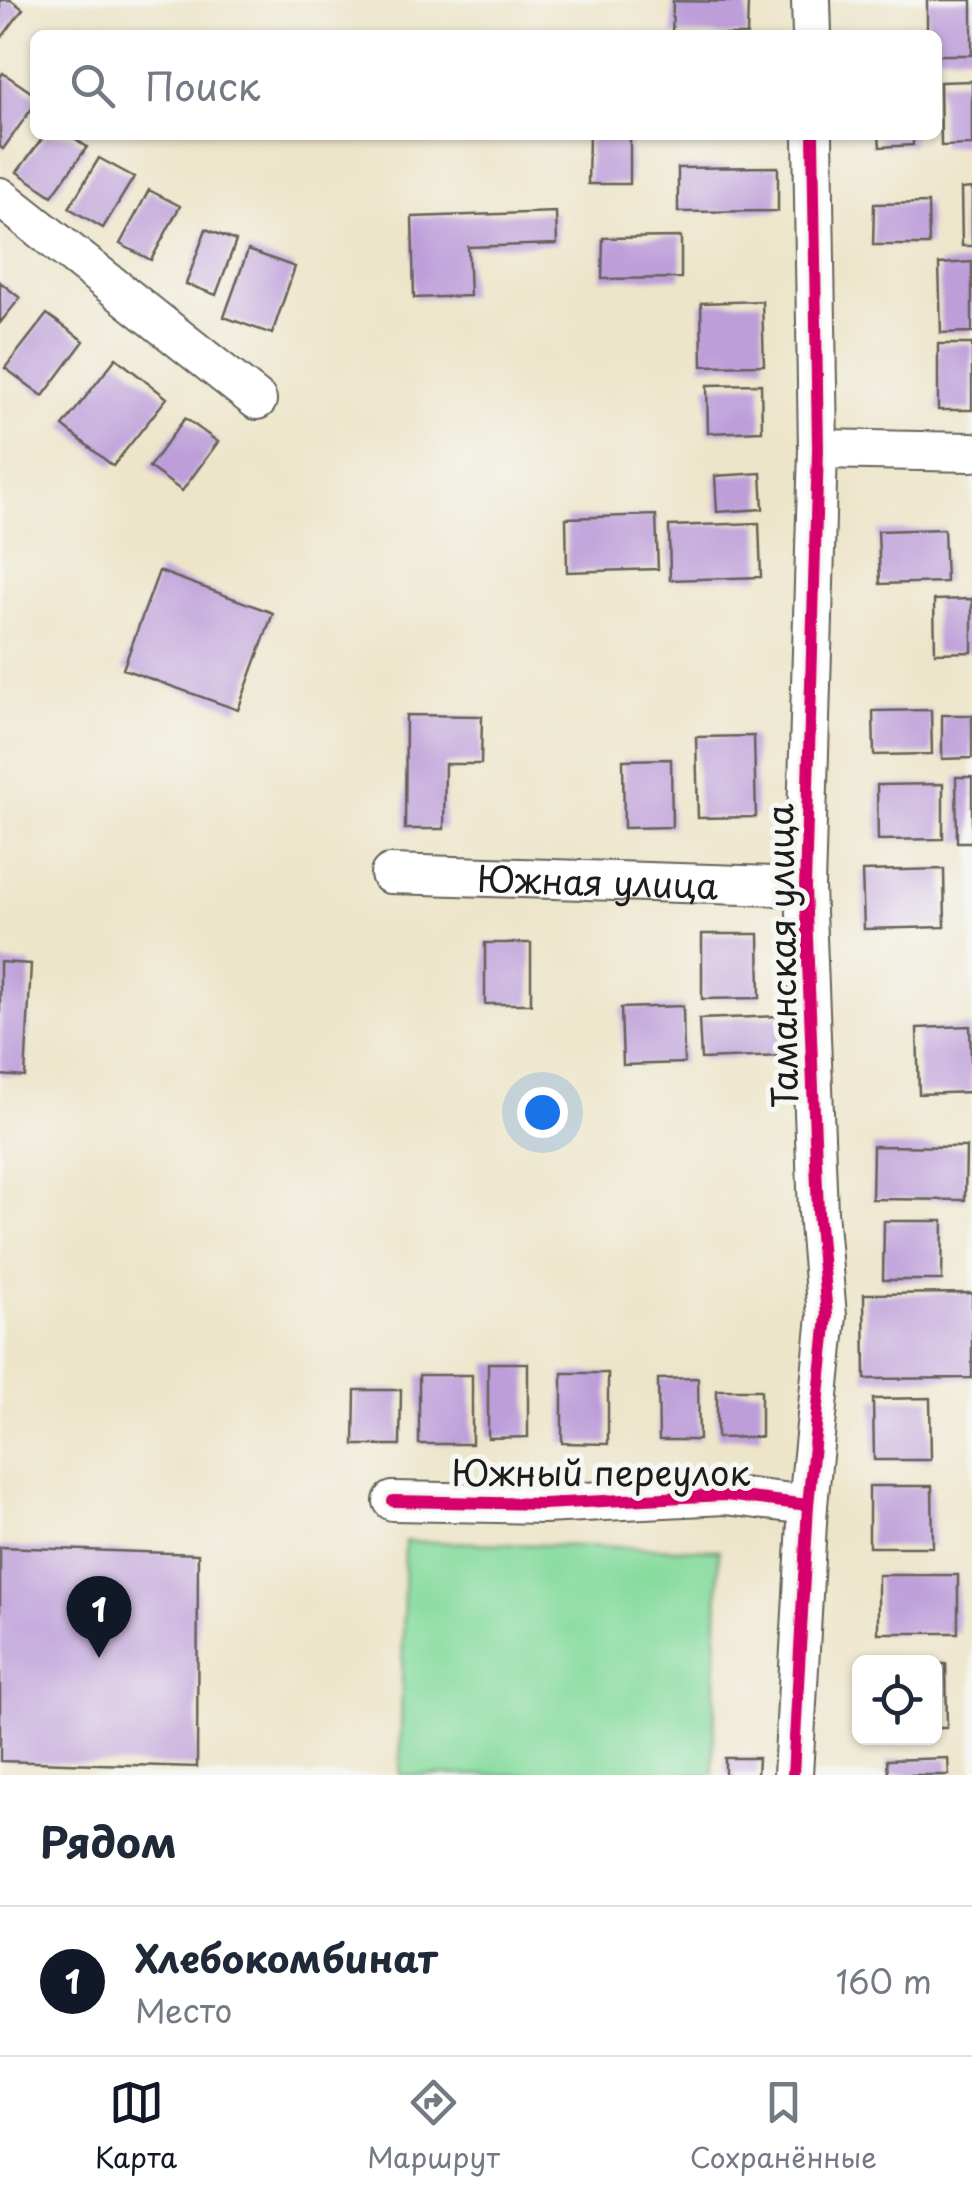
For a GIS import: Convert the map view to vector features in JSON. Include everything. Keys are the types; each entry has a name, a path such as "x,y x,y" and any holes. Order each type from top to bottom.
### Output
{"street":[{"path":"811,0 812,30"},
{"name":"Таманская улица","path":"793,1775 808,1504 827,1316 815,1158 805,887 818,449 813,140"},
{"path":"0,197 257,400"},
{"path":"818,449 972,452"},
{"name":"Южная улица","path":"390,874 805,887"},
{"name":"Южный переулок","path":"394,1500 544,1504 725,1495 808,1504"}],"green space":[{"path":"405,1541 719,1550 713,1775 400,1775"}],"building":[{"path":"0,0 11,0 23,9 0,40"},
{"path":"927,0 972,0 972,55 942,55 942,30 927,30"},
{"path":"673,1 748,2 747,30 672,30"},
{"path":"3,73 30,92 30,111 3,149 0,147"},
{"path":"972,81 972,145 941,146 942,82"},
{"path":"41,140 77,140 87,147 52,196 17,172"},
{"path":"589,140 630,140 630,184 588,184"},
{"path":"879,140 913,140 913,145 880,147"},
{"path":"99,158 134,177 103,228 69,208"},
{"path":"778,167 778,211 678,212 678,168"},
{"path":"972,188 972,246 962,246 961,189"},
{"path":"149,190 180,206 151,260 120,244"},
{"path":"928,203 929,245 873,245 874,204"},
{"path":"556,212 557,244 468,247 470,296 414,298 412,217"},
{"path":"206,229 236,241 216,295 186,284"},
{"path":"681,237 681,278 602,279 603,238"},
{"path":"248,250 295,267 272,334 224,317"},
{"path":"972,262 972,332 941,333 939,264"},
{"path":"0,282 20,298 0,323"},
{"path":"762,301 764,365 702,366 701,303"},
{"path":"47,314 84,341 43,396 5,368"},
{"path":"938,344 972,344 972,410 938,410"},
{"path":"116,358 167,398 113,466 63,426"},
{"path":"761,384 762,431 708,433 707,385"},
{"path":"185,418 218,442 182,491 149,467"},
{"path":"761,473 763,509 717,512 715,476"},
{"path":"656,515 658,569 567,572 566,518"},
{"path":"759,523 761,577 670,580 669,526"},
{"path":"944,529 946,582 880,584 878,531"},
{"path":"159,571 273,613 238,710 123,669"},
{"path":"972,599 972,652 935,653 934,600"},
{"path":"931,710 932,754 874,755 873,711"},
{"path":"406,715 482,716 481,764 445,764 444,829 405,829"},
{"path":"942,715 972,715 972,758 942,759"},
{"path":"754,736 756,817 698,818 696,737"},
{"path":"671,759 672,827 624,828 623,760"},
{"path":"956,777 972,777 972,842 957,842"},
{"path":"943,784 943,839 878,840 877,785"},
{"path":"944,869 945,927 864,929 862,871"},
{"path":"702,934 759,934 760,998 702,999"},
{"path":"485,943 531,943 531,1004 485,1004"},
{"path":"0,962 31,964 25,1077 0,1075"},
{"path":"683,1006 684,1063 623,1065 621,1008"},
{"path":"782,1016 783,1056 701,1059 699,1019"},
{"path":"970,1026 972,1092 919,1094 917,1028"},
{"path":"873,1146 966,1147 965,1200 872,1199"},
{"path":"884,1221 943,1221 942,1280 883,1280"},
{"path":"972,1293 972,1378 865,1379 864,1294"},
{"path":"488,1363 528,1363 528,1437 488,1438"},
{"path":"562,1373 608,1373 608,1444 562,1443"},
{"path":"419,1375 472,1375 472,1444 419,1444"},
{"path":"698,1378 699,1440 659,1440 658,1379"},
{"path":"355,1390 401,1390 400,1445 354,1445"},
{"path":"717,1390 761,1390 761,1437 717,1438"},
{"path":"930,1398 931,1460 874,1460 873,1399"},
{"path":"869,1486 932,1486 933,1547 869,1547"},
{"path":"0,1547 198,1554 197,1767 0,1761"},
{"path":"878,1575 958,1575 958,1633 878,1633"},
{"path":"942,1664 946,1664 947,1728 942,1728"},
{"path":"725,1758 758,1758 757,1775 725,1775"},
{"path":"948,1758 949,1775 888,1775 887,1760"}],"cycle path":[{"path":"793,1775 808,1505 827,1316 818,1212 805,887 818,449 813,140"},
{"path":"393,1501 543,1504 725,1495 808,1505"}],"place":[{"name":"Хлебокомбинат","path":"99,1658"}]}
